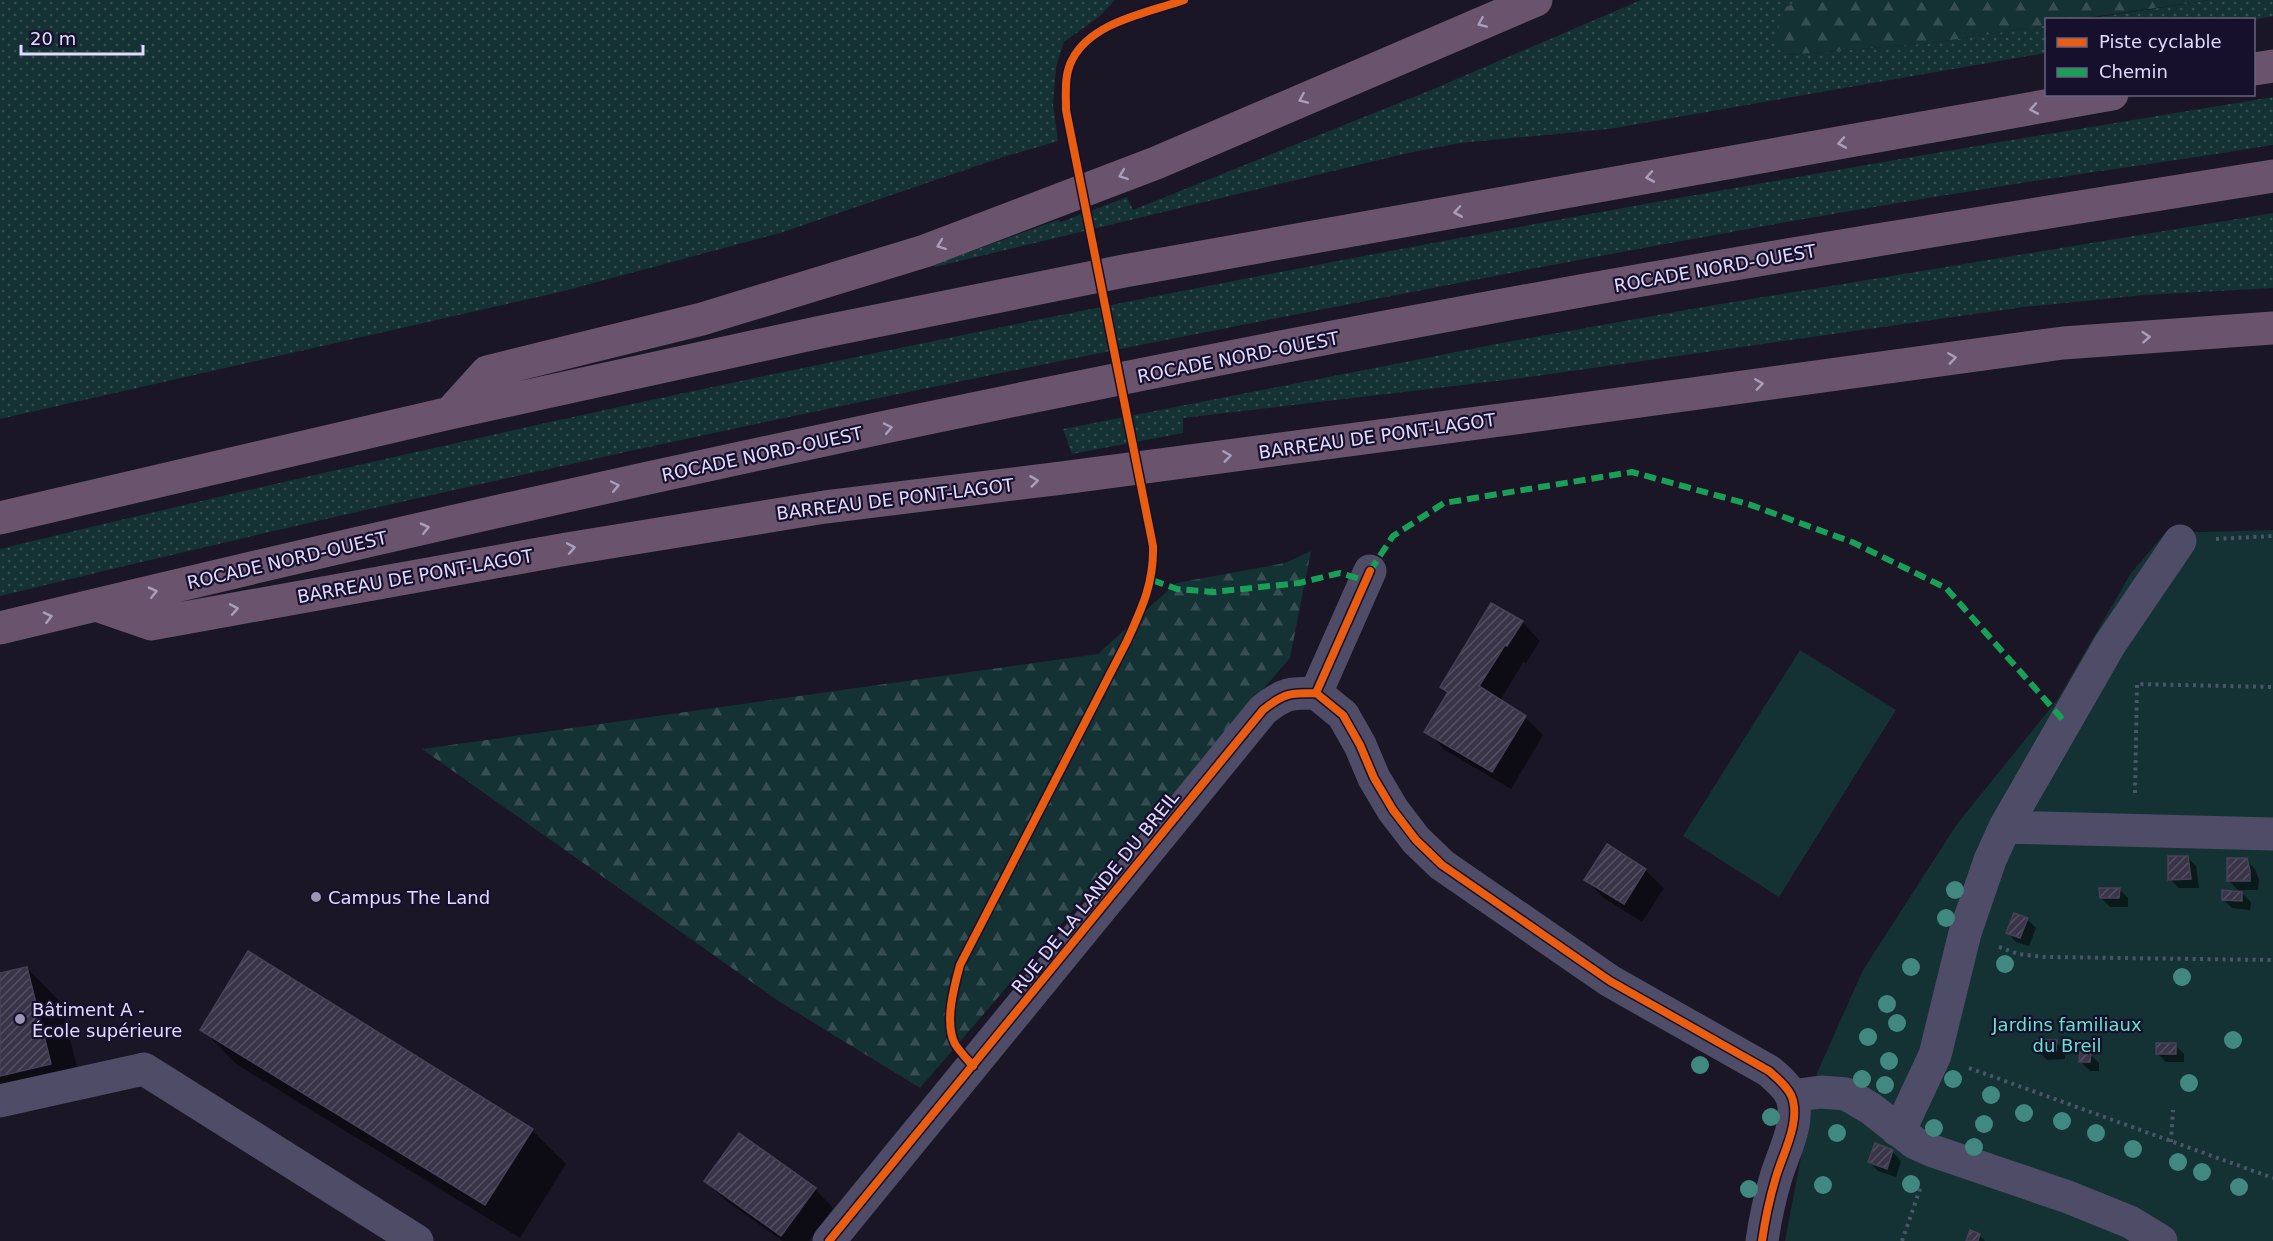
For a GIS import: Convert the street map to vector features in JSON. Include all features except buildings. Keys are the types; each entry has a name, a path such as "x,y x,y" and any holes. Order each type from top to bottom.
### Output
{"highway":[{"path":"450,412 487,372 702,319 925,251 1156,163 1536,0"},
{"path":"2255,69 2273,66"},
{"path":"0,518 450,412 809,334 1124,271 2101,96"},
{"name":"ROCADE NORD-OUEST","path":"0,628 522,506 1150,373 1501,306 1818,249 2273,176"},
{"name":"BARREAU DE PONT-LAGOT","path":"96,605 151,624 567,549 825,507 1062,478 2063,343 2273,328"}],"street":[{"path":"1918,1142 1906,1117 1935,1055 1965,933 1990,860 2005,826 2110,644 2180,542"},
{"path":"1370,571 1316,693 1343,715 1360,745 1374,778 1393,810 1416,840 1442,865 1610,981 1769,1071 1782,1081 1791,1096 1794,1109 1792,1129 1776,1179 1762,1241"},
{"name":"RUE DE LA LANDE DU BREIL","path":"830,1241 1263,710 1277,699 1292,693 1316,693"},
{"path":"2005,826 2273,834"},
{"path":"0,1101 144,1069 417,1241"},
{"path":"1791,1096 1821,1092 1846,1094 1918,1142 2089,1205 2130,1222 2161,1241"}],"path":[{"path":"2180,542 2273,536"},
{"path":"2135,830 2137,684 2273,687"},
{"path":"1965,933 2018,954 2045,957 2273,960"},
{"path":"1935,1055 2273,1178"},
{"path":"2171,1142 2173,1110"},
{"path":"1902,1241 1918,1142"}],"green space":[{"path":"0,0 1115,0 1100,16 1064,42 1056,67 1053,104 1058,141 1000,158 780,233 560,292 0,419"},
{"path":"1641,0 1803,0 1781,10 1787,55 1932,43 2045,25 2045,53 1609,129 1460,143 1408,153 935,267 933,265 1127,197 1133,210 1431,90"},
{"path":"1803,0 2211,0 2086,18 2045,18 2045,25 1932,43 1787,55 1777,39 1781,9"},
{"path":"2211,0 2273,0 2273,16 2255,20 2092,18"},
{"path":"2273,97 2273,145 1903,202 1717,235 1095,354 624,452 312,522 0,596 0,549 282,482 565,419 848,358 1417,246 1987,144"},
{"path":"2273,213 2273,288 2144,295 2024,307 1522,378 1183,418 1183,433 1072,454 1063,429 1507,342 1697,308"},
{"name":"Jardins familiaux du Breil","path":"2273,530 2273,1241 1785,1241 1817,1073 1863,970 1957,824 2057,700 2131,573 2165,533"},
{"path":"1311,551 1290,658 920,1088 780,1002 422,749 1098,654 1176,583 1285,563"},
{"path":"1800,650 1896,710 1779,897 1683,836"}],"marked path":[{"path":"1370,571 1393,536 1444,503 1632,472 1748,504 1852,542 1946,588 2065,722"},
{"path":"1152,580 1177,589 1213,592 1299,583 1340,573 1366,581"}],"cycle path":[{"path":"973,1066 955,1044 950,1026 951,1005 960,965 1127,641 1146,595 1153,559 1153,546 1066,110 1068,72 1072,60 1092,36 1121,21 1184,0"},
{"path":"829,1241 1263,710 1276,700 1288,695 1316,693 1370,571"},
{"path":"1316,693 1343,715 1360,745 1374,778 1393,810 1416,840 1442,865 1610,981 1769,1071 1787,1088 1794,1105 1793,1126 1774,1185 1762,1241"}],"place":[{"name":"Campus The Land","path":"316,897"},
{"name":"Bâtiment A - École supérieure","path":"20,1019"}]}
